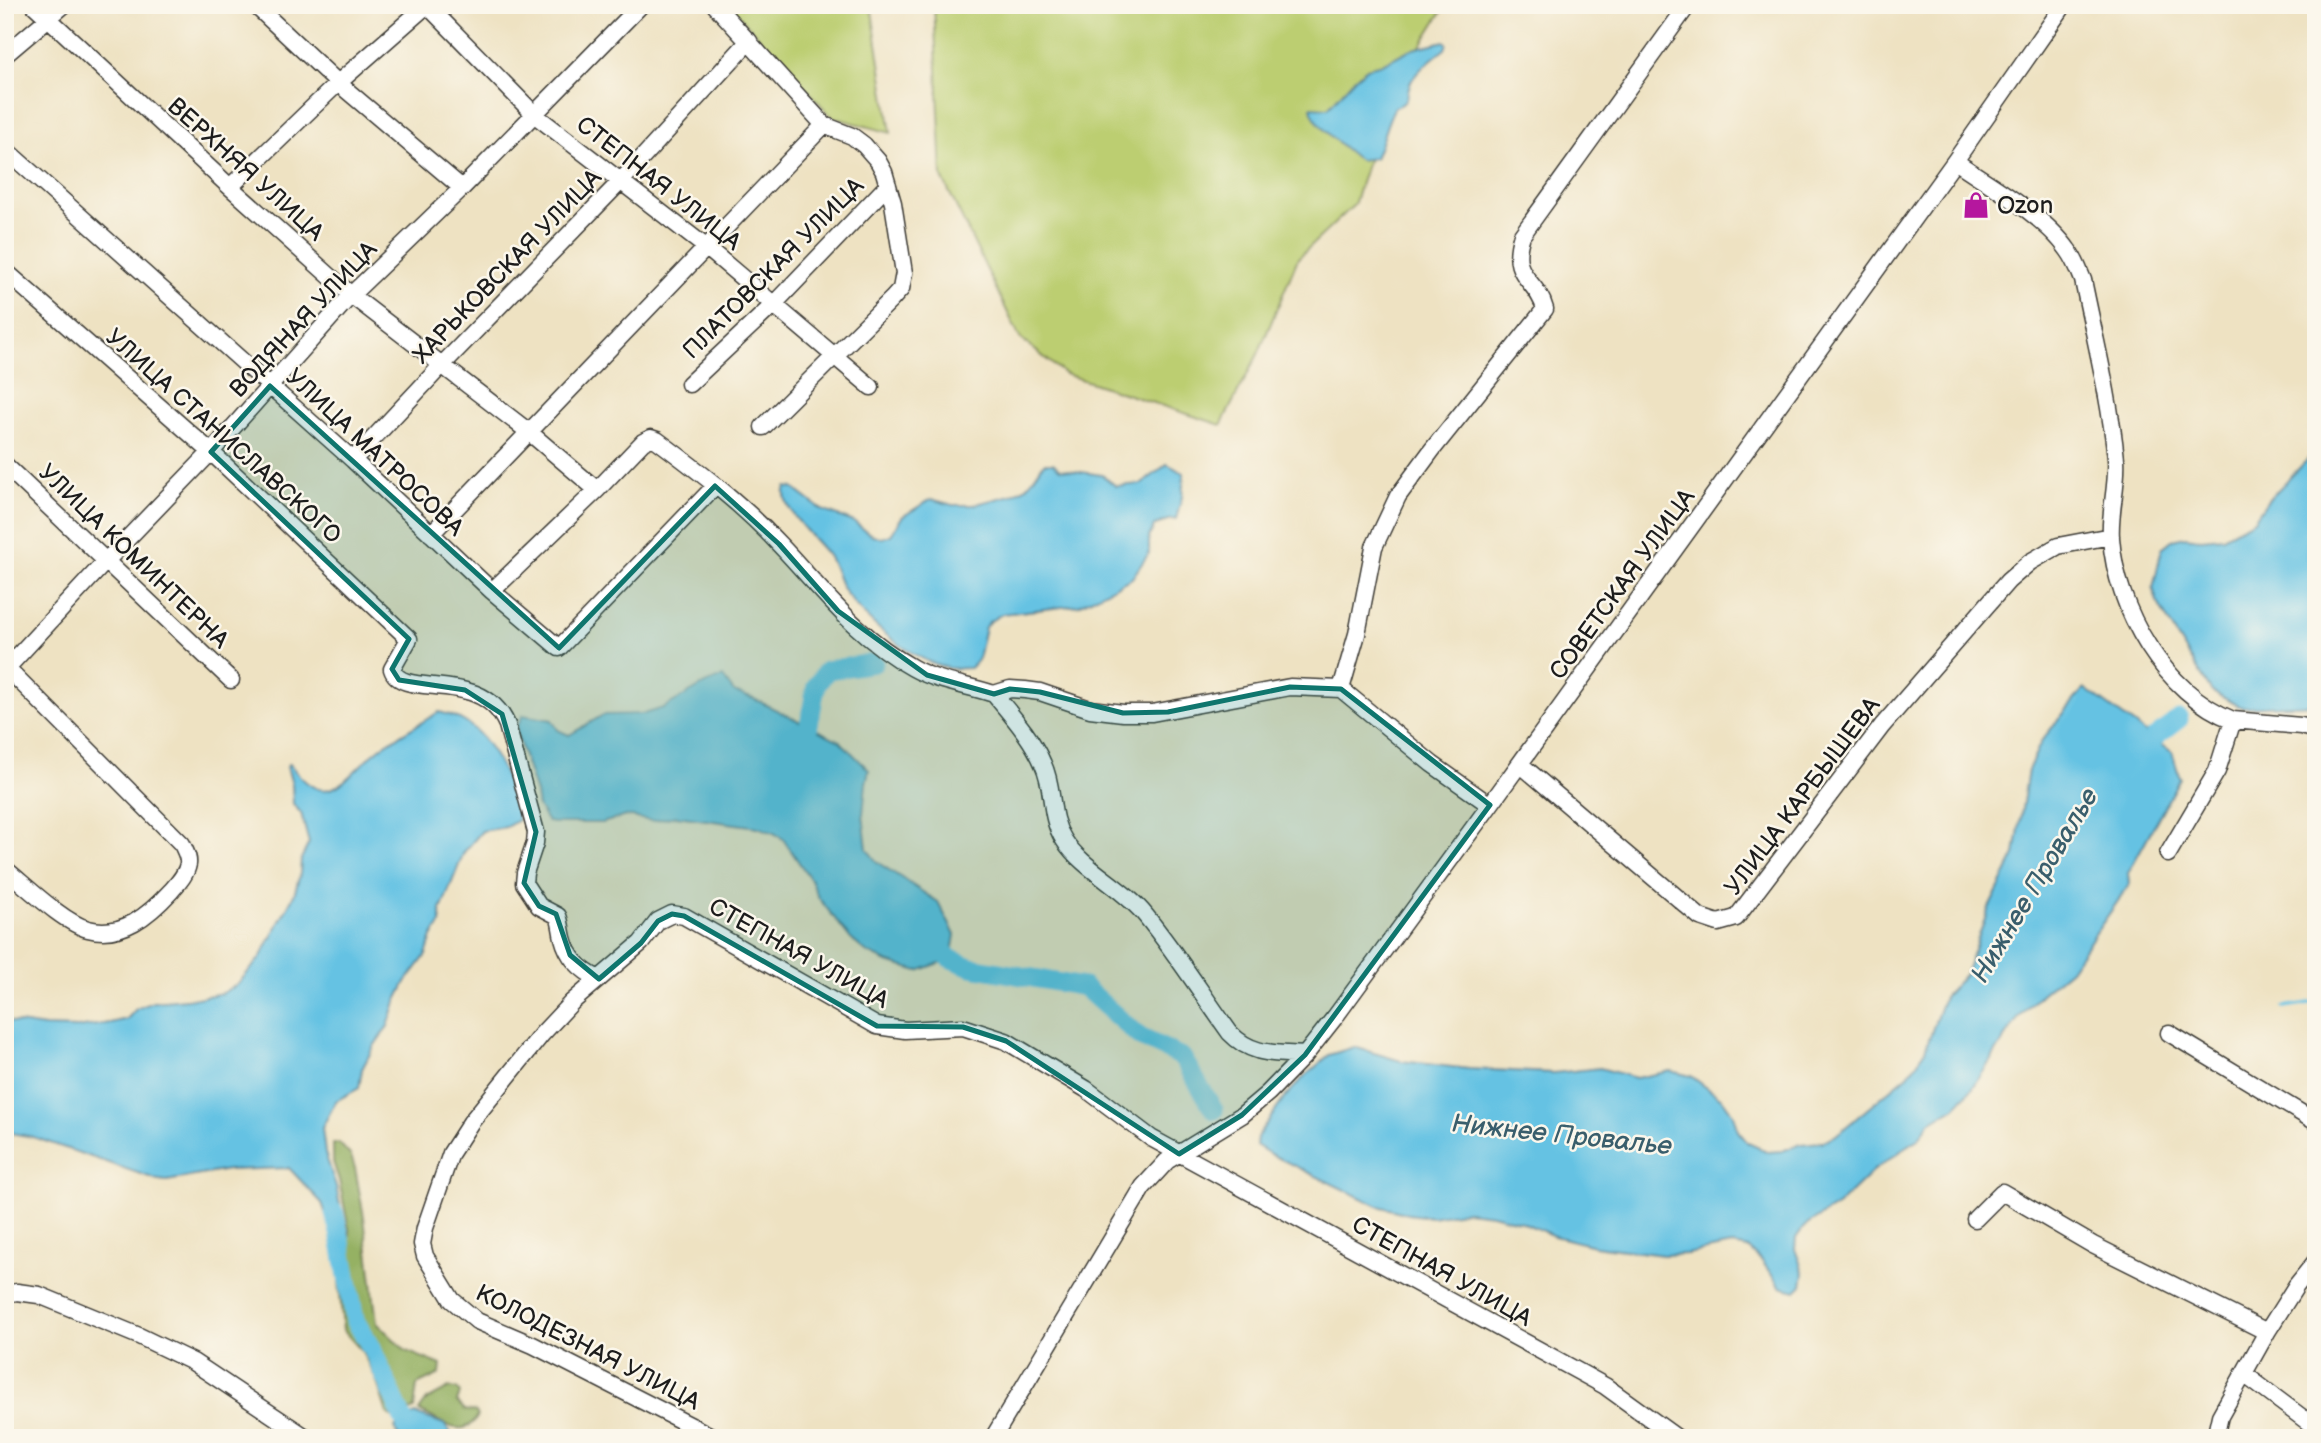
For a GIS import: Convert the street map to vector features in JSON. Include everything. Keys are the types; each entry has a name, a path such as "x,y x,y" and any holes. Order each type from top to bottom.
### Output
{"street":[{"name":"ВЕРХНЯЯ УЛИЦА","path":"34,5 351,295 529,432 597,490"},
{"path":"5,55 64,5"},
{"path":"255,5 338,83 462,188"},
{"path":"230,187 338,83 427,5"},
{"name":"СТЕПНАЯ УЛИЦА","path":"427,5 535,115 707,248 871,387"},
{"name":"ВОДЯНАЯ УЛИЦА","path":"6,669 211,452 351,295 535,115 641,5"},
{"path":"715,5 824,125 852,136 878,161 888,185 904,273 901,289 763,427"},
{"path":"1341,689 1357,634 1374,547 1398,496 1545,309 1544,301 1527,281 1518,260 1522,235 1688,5"},
{"name":"СОВЕТСКАЯ УЛИЦА","path":"1179,1154 1242,1115 1269,1093 1305,1055 1520,764 1955,161 2064,5"},
{"name":"ХАРЬКОВСКАЯ УЛИЦА","path":"353,460 622,180 749,41"},
{"path":"431,534 824,125"},
{"name":"УЛИЦА МАТРОСОВА","path":"5,149 353,460 492,591 559,648 715,486"},
{"path":"1955,161 2047,228 2069,251 2076,264 2086,297 2116,459 2111,536 2120,585 2155,654 2170,677 2193,698 2217,714 2232,720 2301,726 2316,730"},
{"name":"ПЛАТОВСКАЯ УЛИЦА","path":"689,384 773,304 888,185"},
{"name":"УЛИЦА СТАНИСЛАВСКОГО","path":"5,271 211,452 409,639 392,669 399,680 410,684 465,690 494,705 502,714 533,814 536,832 525,873 526,888 544,910 558,916 564,943 577,966 599,978"},
{"path":"492,591 643,442 651,438 736,502 838,611 896,657 927,675 994,694 1010,689 1040,692 1090,709 1124,713 1168,712 1290,687 1341,689 1432,764 1490,805"},
{"name":"УЛИЦА КОМИНТЕРНА","path":"5,466 231,680"},
{"name":"УЛИЦА КАРБЫШЕВА","path":"1520,764 1700,917 1718,923 1736,918 1882,726 2008,581 2030,562 2058,546 2111,536"},
{"path":"5,869 61,914 85,928 100,931 114,930 135,923 152,912 185,873 188,857 181,844 6,669"},
{"path":"994,694 1016,721 1044,764 1055,823 1075,854 1118,888 1146,915 1230,1033 1241,1044 1266,1052 1305,1055"},
{"path":"2168,854 2217,771 2232,720"},
{"name":"СТЕПНАЯ УЛИЦА","path":"599,978 641,943 658,920 672,914 684,916 877,1026 905,1030 963,1027 1006,1041 1086,1089 1151,1138 1605,1386 1677,1438"},
{"name":"КОЛОДЕЗНАЯ УЛИЦА","path":"599,978 542,1034 461,1136 451,1153 425,1228 422,1244 425,1256 452,1300 477,1321 533,1345 715,1438"},
{"path":"2169,1033 2316,1122"},
{"path":"993,1438 1136,1198 1154,1172 1179,1154"},
{"path":"1975,1219 2002,1192 2093,1245 2267,1332"},
{"path":"2215,1438 2220,1416 2267,1332 2296,1286 2316,1261"},
{"path":"5,1294 16,1292 39,1295 193,1362 307,1438"},
{"path":"2244,1374 2316,1428"}],"highlighted area":[{"path":"270,386 559,648 715,486 779,544 838,611 927,675 994,694 1010,689 1040,692 1123,713 1168,712 1290,687 1341,689 1490,805 1305,1055 1242,1115 1179,1154 1006,1041 963,1027 877,1026 684,916 672,914 658,921 641,943 599,979 570,955 556,914 539,906 524,883 536,832 502,714 465,690 399,680 392,669 409,639 211,452"}],"green space":[{"path":"729,5 871,5 891,133 832,117"},
{"path":"934,5 1446,5 1388,98 1354,205 1298,258 1258,354 1221,425 1065,374 1020,338 942,177"},
{"path":"339,1143 351,1156 355,1168 377,1323 406,1351 441,1365 440,1374 417,1385 414,1409 393,1418 387,1413 376,1379 362,1351 343,1330 337,1254 350,1234 333,1162 333,1144"},
{"path":"449,1388 457,1389 460,1393 457,1402 465,1410 476,1412 478,1416 465,1428 450,1427 419,1411 427,1400"}],"water":[{"path":"1444,41 1447,43 1445,49 1412,80 1406,100 1395,107 1375,158 1360,160 1355,157 1316,120 1311,107 1328,108 1367,68 1382,64 1409,50"},
{"path":"2316,451 2316,704 2241,707 2212,692 2157,601 2153,588 2162,548 2172,540 2185,537 2223,537 2254,520 2268,500"},
{"path":"1044,463 1053,463 1060,469 1102,475 1116,486 1142,484 1167,464 1184,473 1182,497 1176,519 1154,526 1149,537 1149,553 1132,578 1079,605 1002,614 989,622 985,627 978,659 970,668 948,668 934,664 905,648 877,627 845,592 830,558 799,522 785,495 786,487 793,488 822,510 854,522 870,534 882,538 891,535 902,517 931,499 953,505 973,505 1011,495 1027,487"},
{"path":"723,677 734,692 840,741 869,770 863,814 867,849 877,862 938,902 955,935 951,959 918,971 887,962 866,952 851,939 818,897 811,880 783,839 758,827 676,816 652,821 626,816 602,823 548,822 538,807 517,735 517,726 523,715 552,720 558,730 569,735 603,715 644,714 663,708"},
{"path":"2084,688 2172,752 2180,778 2128,873 2129,885 2070,970 2018,1018 1972,1089 1955,1107 1930,1122 1919,1138 1873,1171 1838,1205 1804,1227 1796,1238 1795,1249 1804,1274 1802,1285 1796,1291 1780,1287 1762,1261 1748,1248 1732,1245 1687,1254 1663,1255 1594,1246 1554,1236 1522,1222 1492,1214 1467,1211 1432,1217 1408,1214 1378,1206 1256,1145 1257,1137 1286,1096 1304,1077 1329,1055 1354,1047 1401,1061 1469,1069 1554,1073 1600,1068 1636,1078 1670,1071 1691,1076 1723,1100 1733,1114 1738,1131 1748,1143 1768,1152 1821,1142 1835,1136 1908,1075 1924,1053 1944,997 1965,974 1989,908 2015,855 2028,770 2042,740"},
{"path":"439,712 465,722 493,752 513,794 518,820 506,827 482,831 464,852 441,910 441,923 432,937 426,955 406,982 388,1026 362,1069 359,1088 336,1101 322,1128 325,1153 336,1186 345,1231 340,1237 333,1234 322,1203 289,1168 228,1170 167,1181 158,1180 33,1137 5,1132 5,1021 45,1027 77,1028 110,1023 127,1019 136,1009 153,1002 222,993 238,984 260,958 294,895 301,859 309,843 301,813 293,804 288,764 316,788 328,790 348,777 383,746"},
{"path":"416,1414 444,1424 454,1438 399,1438 395,1428 403,1419"}],"waterway":[{"path":"801,749 806,741 816,686 827,670 874,663"},
{"name":"Нижнее Провалье","path":"2140,761 2153,739 2179,719"},
{"name":"Нижнее Провалье","path":"932,941 951,959 971,967 1084,987 1140,1037 1182,1057 1214,1110"},
{"path":"2284,1007 2316,1002"},
{"path":"334,1212 355,1320 373,1351 403,1419 417,1438"}],"place":[{"name":"Ozon","path":"1976,205"}]}
